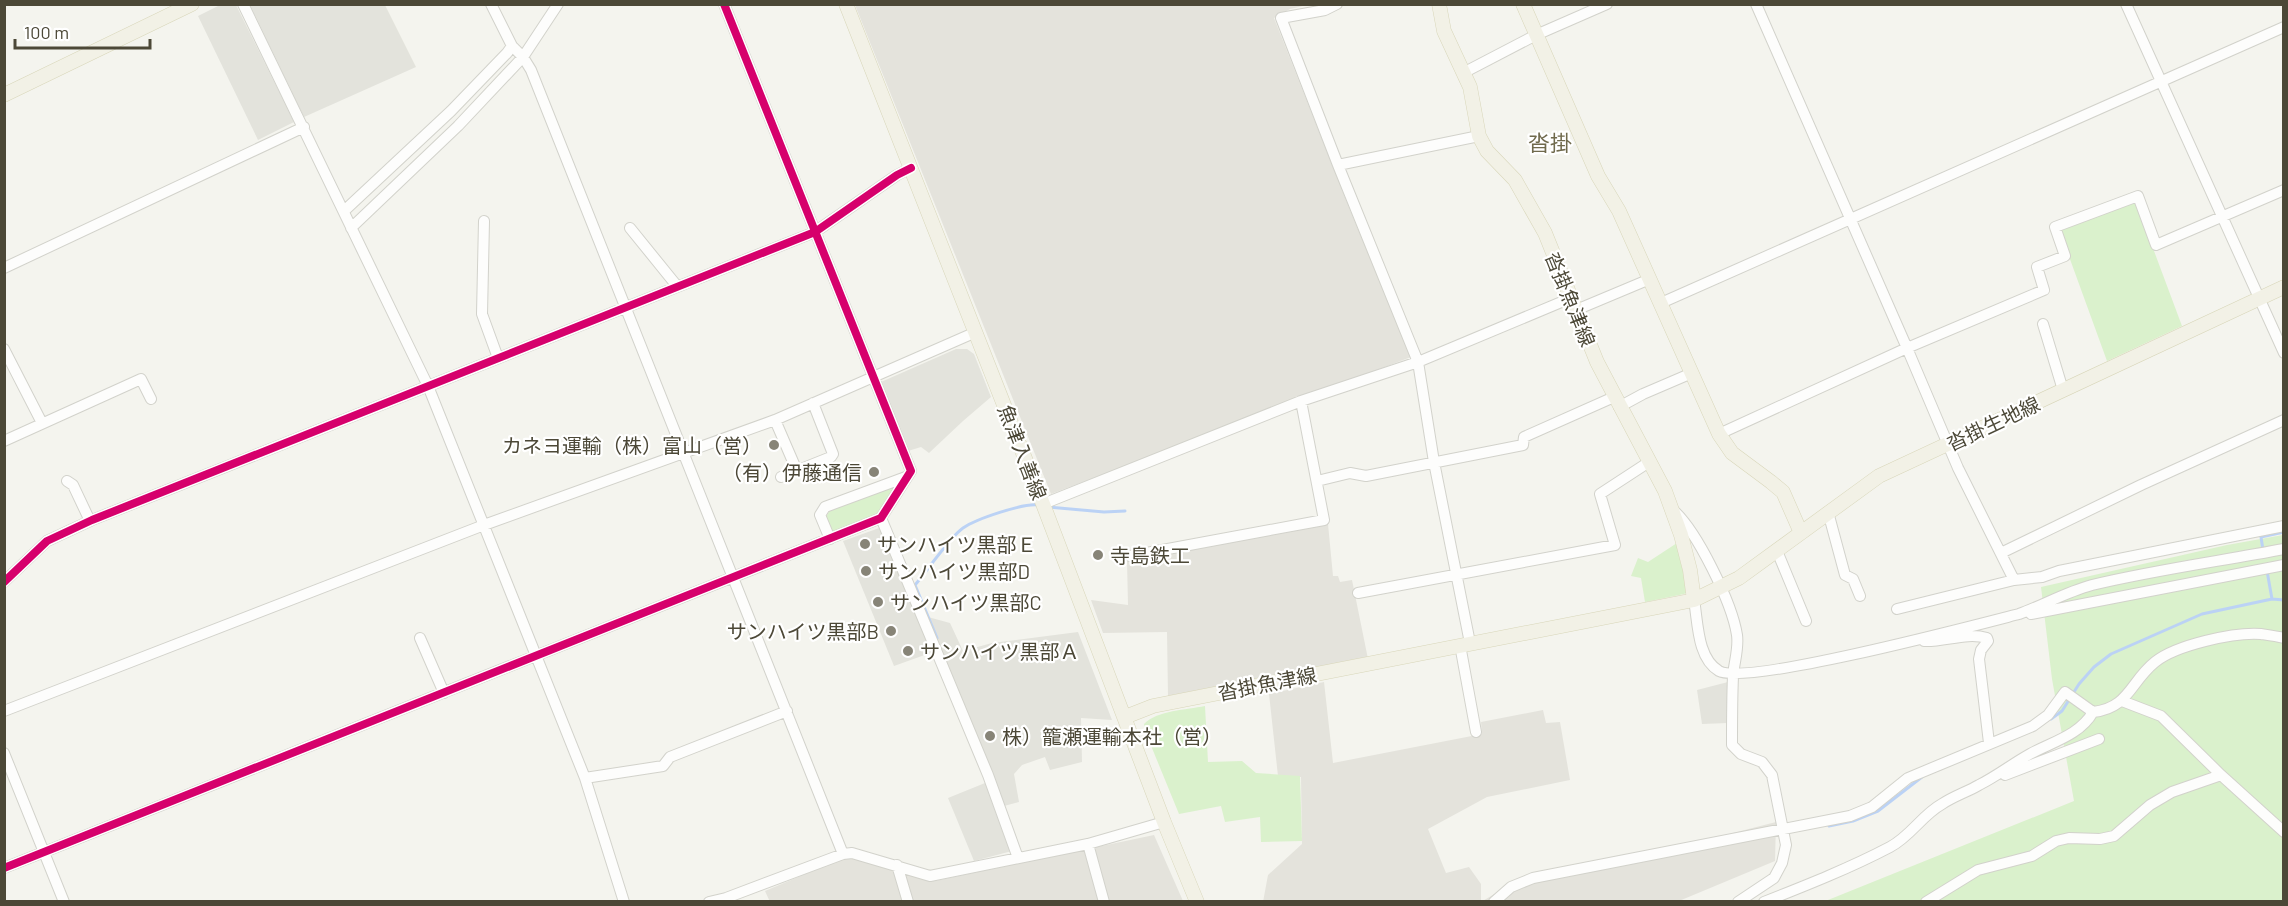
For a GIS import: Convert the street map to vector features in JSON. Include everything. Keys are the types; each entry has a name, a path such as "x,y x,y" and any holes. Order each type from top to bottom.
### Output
{"main road":[{"path":"4,95 192,4"},
{"name":"魚津入善線","path":"846,4 1044,504 1164,822 1197,902"},
{"name":"沓掛魚津線","path":"1439,4 1444,31 1470,87 1479,136 1487,151 1515,180 1545,233 1597,362 1665,491 1690,570 1694,600"},
{"path":"1523,4 1598,176 1619,211 1719,434 1732,453 1782,492 1801,533"},
{"name":"沓掛生地線","path":"1720,589 1777,551 1879,476 2283,287"},
{"name":"沓掛魚津線","path":"1125,717 1153,706 1694,600 1720,589"}],"street":[{"path":"243,4 428,386 585,778 624,902"},
{"path":"491,4 512,46 531,70 843,854"},
{"path":"351,228 458,126 523,57 558,4"},
{"path":"4,868 881,519 911,471 724,4"},
{"path":"1337,4 1325,10 1281,18 1418,362 1434,462 1458,575 1476,732"},
{"path":"1463,73 1536,35 1607,4"},
{"path":"1756,4 1948,444 2014,580"},
{"path":"2126,4 2283,353"},
{"path":"1661,303 2283,27"},
{"path":"344,211 450,111 512,46"},
{"path":"4,268 304,127"},
{"path":"1338,165 1479,136"},
{"path":"4,582 47,541 90,521 815,231 897,175 911,168"},
{"path":"1719,434 1907,348 2044,290 2037,267 2065,256 2055,227 2138,196 2156,245 2283,190"},
{"path":"484,221 482,314 498,358"},
{"path":"630,228 677,286"},
{"path":"1044,504 1300,401 1418,362 1574,304 1650,279"},
{"path":"2043,324 2063,390"},
{"path":"4,711 484,525 775,420 976,332"},
{"path":"4,349 42,423"},
{"path":"1317,482 1350,473 1365,476 1523,445 1524,437 1643,394 1692,373"},
{"path":"4,441 141,379 151,399"},
{"path":"1130,556 1324,520 1300,401"},
{"path":"781,477 831,457 832,454 813,403"},
{"path":"775,420 796,471"},
{"path":"2001,553 2140,485 2283,420"},
{"path":"1358,593 1615,545 1600,494 1648,462"},
{"path":"830,539 820,515 825,507 906,477"},
{"path":"67,481 73,485 90,521"},
{"path":"1672,510 1690,529 1714,573 1731,613 1737,637 1733,675 1732,745 1741,754 1762,762 1772,775 1786,845 1782,863 1774,878 1738,902"},
{"path":"1828,512 1845,575 1853,579 1860,596"},
{"path":"881,519 988,775 1018,858"},
{"path":"1897,609 2014,580 2043,577 2059,571 2283,526"},
{"path":"2019,614 2055,597 2092,585 2283,549"},
{"path":"1777,551 1806,621"},
{"path":"1694,600 1703,652 1710,664 1720,672 1733,675 1771,670 1912,641 2019,614 2048,612 2283,565"},
{"path":"1494,902 1511,887 1533,878 1783,828 1825,822 1857,813 1872,807 1908,778 2033,726 2048,715 2065,692 2093,712 2105,711 2122,701 2153,663 2167,654 2232,637 2259,634 2283,638"},
{"path":"1912,641 1939,642 1978,635 1987,638 1988,641 1979,659 1989,743"},
{"path":"420,638 444,693"},
{"path":"2122,701 2161,716 2283,832"},
{"path":"585,778 663,766 670,757 787,711"},
{"path":"1980,785 2028,755 2080,729 2093,712"},
{"path":"1764,902 1890,847 1908,836 1940,804 1980,785 2099,739"},
{"path":"4,753 64,902"},
{"path":"1926,902 1978,870 2032,856 2056,841 2069,838 2114,836 2150,805 2172,792 2221,775"},
{"path":"709,902 726,898 843,854 852,853 930,876 1088,844 1164,822"},
{"path":"1088,844 1104,902"},
{"path":"897,865 908,902"}],"shaded area":[{"path":"220,5 236,5 294,122 258,140 198,16"},
{"path":"250,5 385,5 416,67 304,117"},
{"path":"855,5 1307,5 1290,9 1274,18 1411,357 1051,494"},
{"path":"956,349 967,349 974,354 991,397 929,453 921,447 908,451 881,382"},
{"path":"1328,524 1333,576 1338,576 1340,582 1352,580 1368,659 1168,696 1167,632 1103,633 1091,600 1128,605 1127,561"},
{"path":"882,527 933,652 894,666 843,541"},
{"path":"928,617 950,623 963,651 992,643 1078,632 1112,720 1081,718 1082,762 1050,770 1045,757 1022,765 1014,774 1019,802 1004,806"},
{"path":"1324,682 1333,763 1482,734 1481,722 1543,710 1546,723 1560,722 1570,780 1487,797 1428,829 1446,873 1469,867 1481,884 1481,901 1263,902 1268,875 1302,844 1301,777 1278,776 1269,694"},
{"path":"1728,682 1728,723 1702,724 1697,690"},
{"path":"985,783 1012,851 974,861 948,798"},
{"path":"1776,822 1775,861 1679,901 1481,902 1521,878 1694,843"},
{"path":"1154,835 1183,901 770,902 765,891 848,856 935,881"}],"green space":[{"path":"2135,200 2182,326 2107,361 2059,229"},
{"path":"895,485 896,488 880,515 832,532 826,517 830,510"},
{"path":"2283,535 2283,901 1823,902 2074,801 2052,679 2041,587 2227,545"},
{"path":"1677,543 1688,592 1645,602 1641,578 1631,576 1638,558 1648,562"},
{"path":"1205,706 1208,762 1242,761 1256,773 1300,776 1302,841 1261,842 1260,817 1225,822 1221,806 1179,814 1144,724 1164,713"}],"waterway":[{"path":"937,638 915,585 945,546 963,528 1000,512 1022,506 1038,505"},
{"path":"1048,507 1104,512 1125,511"},
{"path":"2263,550 2261,537 2284,532"},
{"path":"2267,571 2272,599"},
{"path":"2051,719 2062,711 2079,684 2094,667 2111,654 2202,614 2272,599 2284,600"},
{"path":"1829,826 1853,821 1878,811 1922,777"}],"cycle path":[{"path":"4,868 881,518 911,471 724,4"},
{"path":"4,582 47,541 92,520 815,232 897,175 911,168"}],"place":[{"name":"カネヨ運輸（株）富山（営）","path":"774,445"},
{"name":"（有）伊藤通信","path":"874,472"},
{"name":"サンハイツ黒部Ｅ","path":"865,544"},
{"name":"寺島鉄工","path":"1098,555"},
{"name":"サンハイツ黒部D","path":"866,571"},
{"name":"サンハイツ黒部C","path":"878,602"},
{"name":"サンハイツ黒部B","path":"891,631"},
{"name":"サンハイツ黒部Ａ","path":"908,651"},
{"name":"株）籠瀬運輸本社（営）","path":"990,736"}],"district":[{"name":"沓掛","path":"1550,142"}]}
